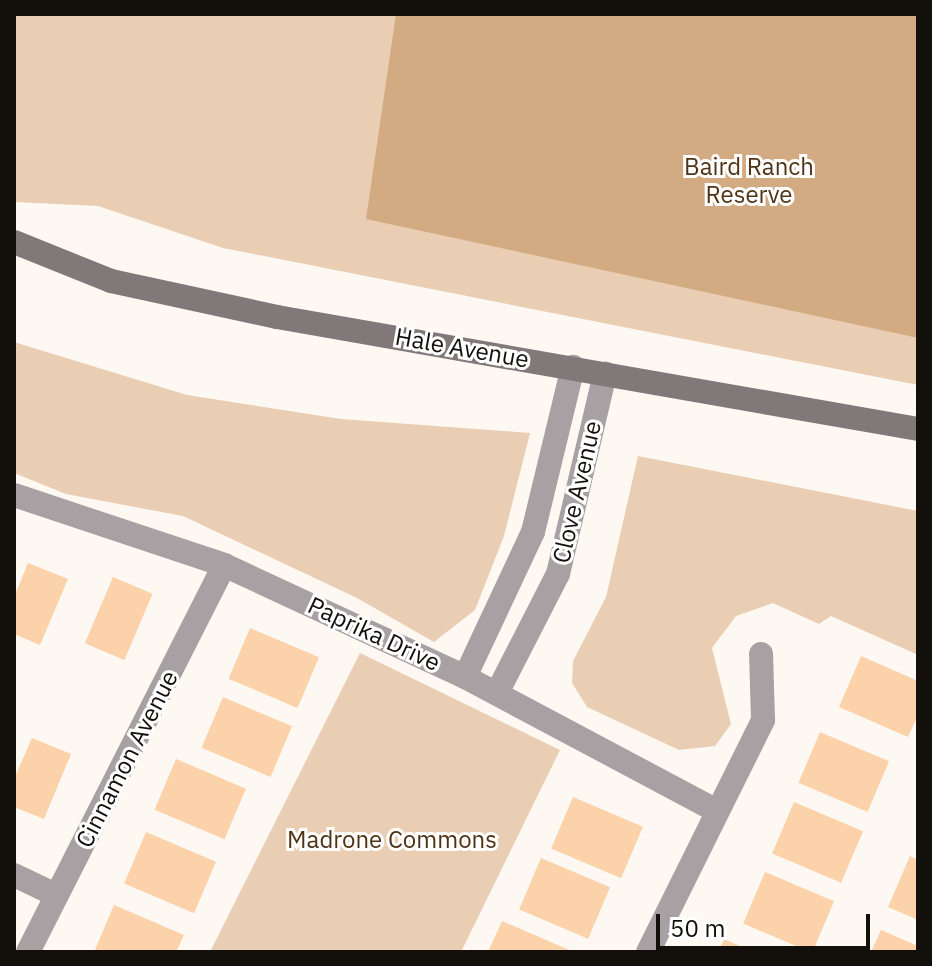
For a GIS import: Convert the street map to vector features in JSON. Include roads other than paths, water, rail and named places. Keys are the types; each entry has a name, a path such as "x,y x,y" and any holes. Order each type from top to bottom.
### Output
{"main road":[{"name":"Hale Avenue","path":"14,242 111,281 277,317 918,429"}],"street":[{"name":"Clove Avenue","path":"465,677 533,532 573,367"},
{"name":"Clove Avenue","path":"497,693 558,574 605,373"},
{"name":"Paprika Drive","path":"14,495 224,565 465,677 717,811"},
{"name":"Cinnamon Avenue","path":"28,952 224,565"},
{"path":"648,952 763,720 761,654"},
{"path":"14,875 56,895"}],"park label":[{"name":"Baird Ranch Reserve","path":"749,181"},
{"name":"Madrone Commons","path":"392,840"}]}
